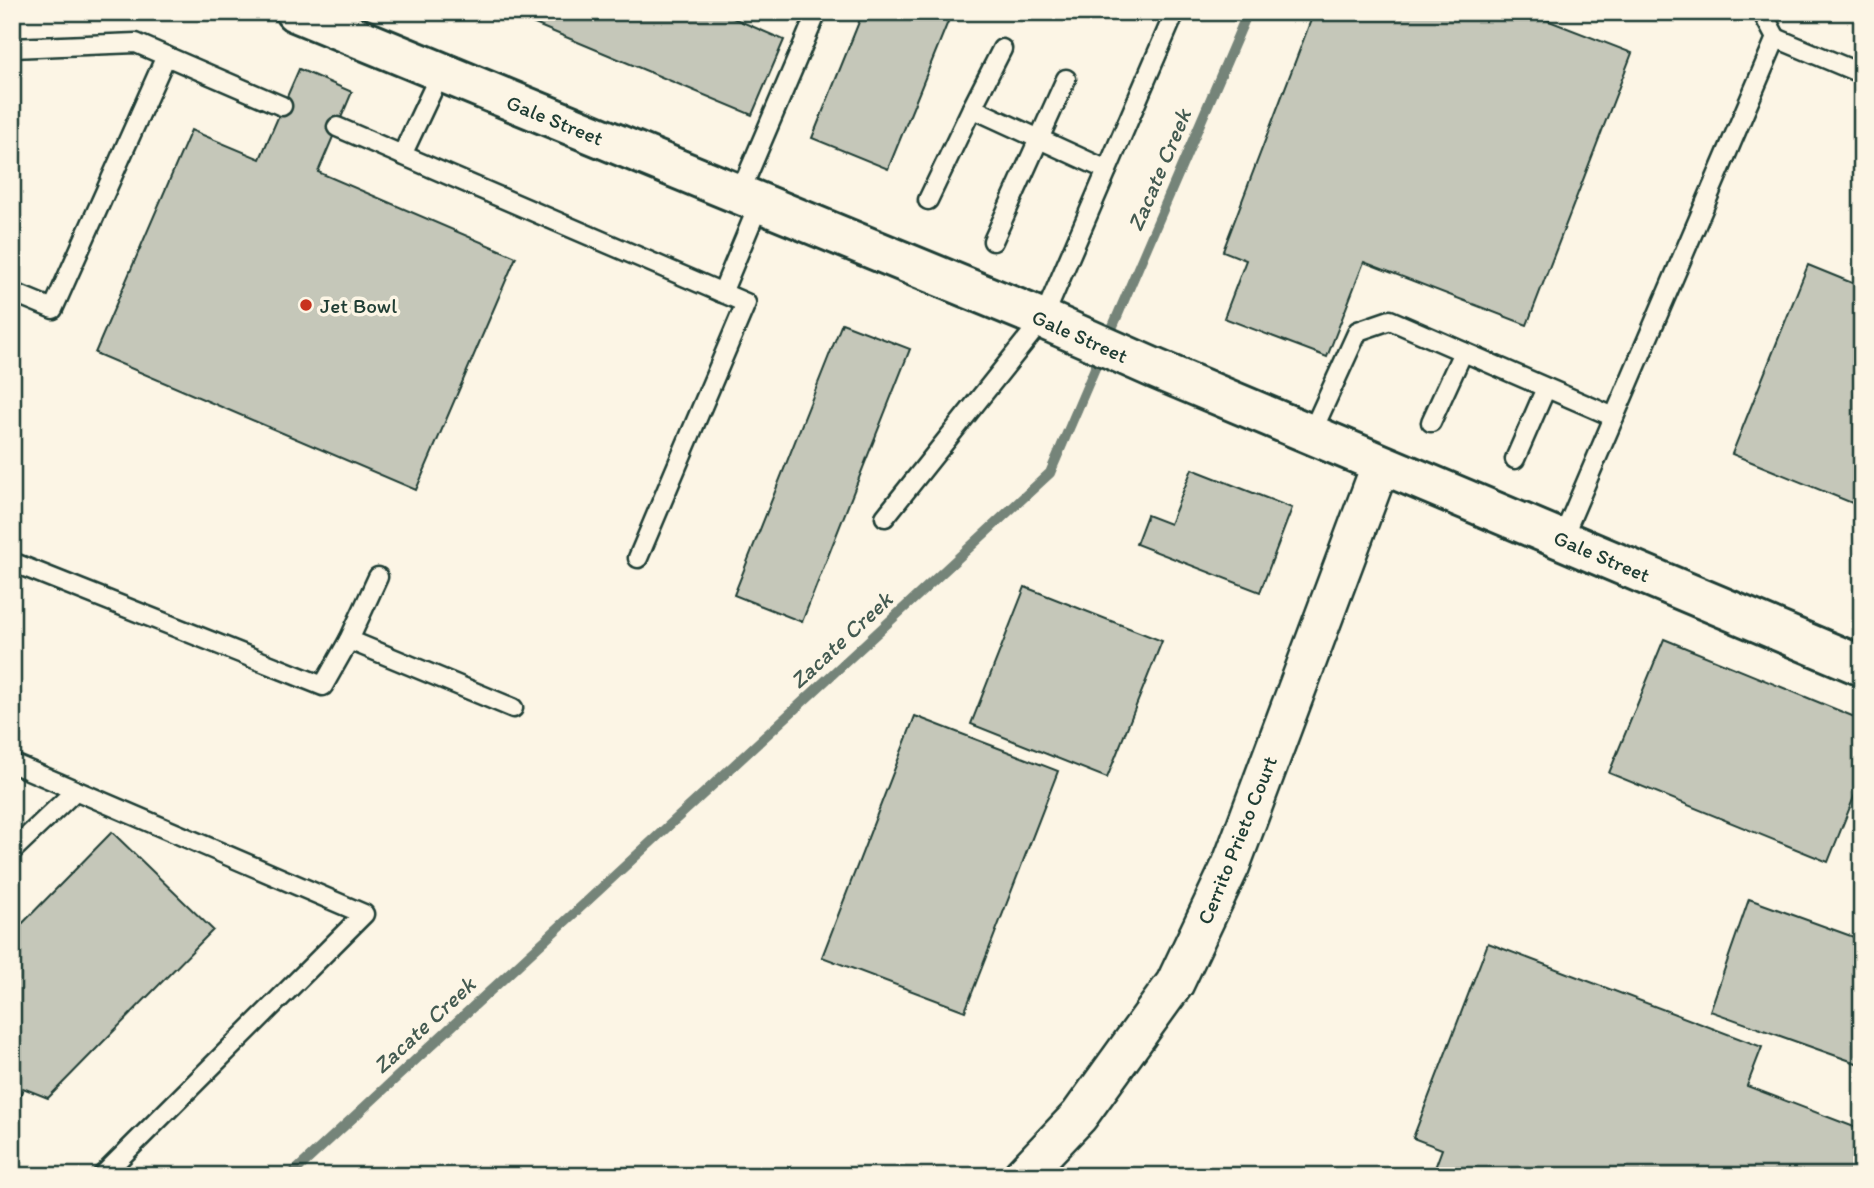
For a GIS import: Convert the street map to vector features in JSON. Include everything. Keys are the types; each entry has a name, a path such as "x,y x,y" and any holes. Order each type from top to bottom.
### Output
{"street":[{"name":"Gale Street","path":"295,12 1053,324 1862,666"},
{"name":"Cerrito Prieto Court","path":"1022,1176 1079,1116 1175,983 1231,864 1381,464"}],"lane":[{"path":"722,293 749,200 817,12"},
{"path":"885,517 1053,324 1107,170 1175,12"},
{"path":"1762,12 1776,38 1862,74"},
{"path":"1562,539 1776,38"},
{"path":"12,48 136,43 282,106"},
{"path":"928,200 1002,49"},
{"path":"12,292 52,309 166,56"},
{"path":"402,155 441,72"},
{"path":"993,241 1066,79"},
{"path":"972,108 1107,170"},
{"path":"337,127 746,303 638,558"},
{"path":"1311,434 1358,331 1390,320 1614,417"},
{"path":"1431,422 1463,352"},
{"path":"1515,458 1546,387"},
{"path":"12,562 323,686 349,640 378,577"},
{"path":"349,640 513,708"},
{"path":"12,764 365,914 102,1176"},
{"path":"12,851 75,791"}],"building":[{"path":"506,12 719,12 784,40 752,115"},
{"path":"863,12 952,12 888,169 812,138"},
{"path":"1314,12 1526,12 1632,53 1527,325 1364,262 1327,357 1224,318 1246,260 1223,251"},
{"name":"Jet Bowl","path":"299,69 352,92 318,172 516,257 416,490 95,353 191,130 260,159"},
{"path":"1808,265 1862,287 1862,507 1732,454"},
{"path":"842,323 910,349 802,622 734,595"},
{"path":"1192,469 1292,508 1260,592 1136,544 1147,515 1170,524"},
{"path":"1025,587 1162,641 1107,778 971,724"},
{"path":"1664,639 1862,720 1862,777 1828,862 1609,773"},
{"path":"915,716 1058,771 965,1011 822,957"},
{"path":"112,832 213,930 48,1098 23,1088 12,1115 12,934"},
{"path":"1749,899 1862,940 1862,1065 1710,1011"},
{"path":"1488,943 1762,1047 1747,1086 1862,1130 1862,1176 1432,1176 1442,1149 1413,1138"}],"waterway":[{"name":"Zacate Creek","path":"1107,340 1248,12"},
{"name":"Zacate Creek","path":"290,1176 1050,473 1101,354"}],"place":[{"name":"Jet Bowl","path":"306,305"}]}
